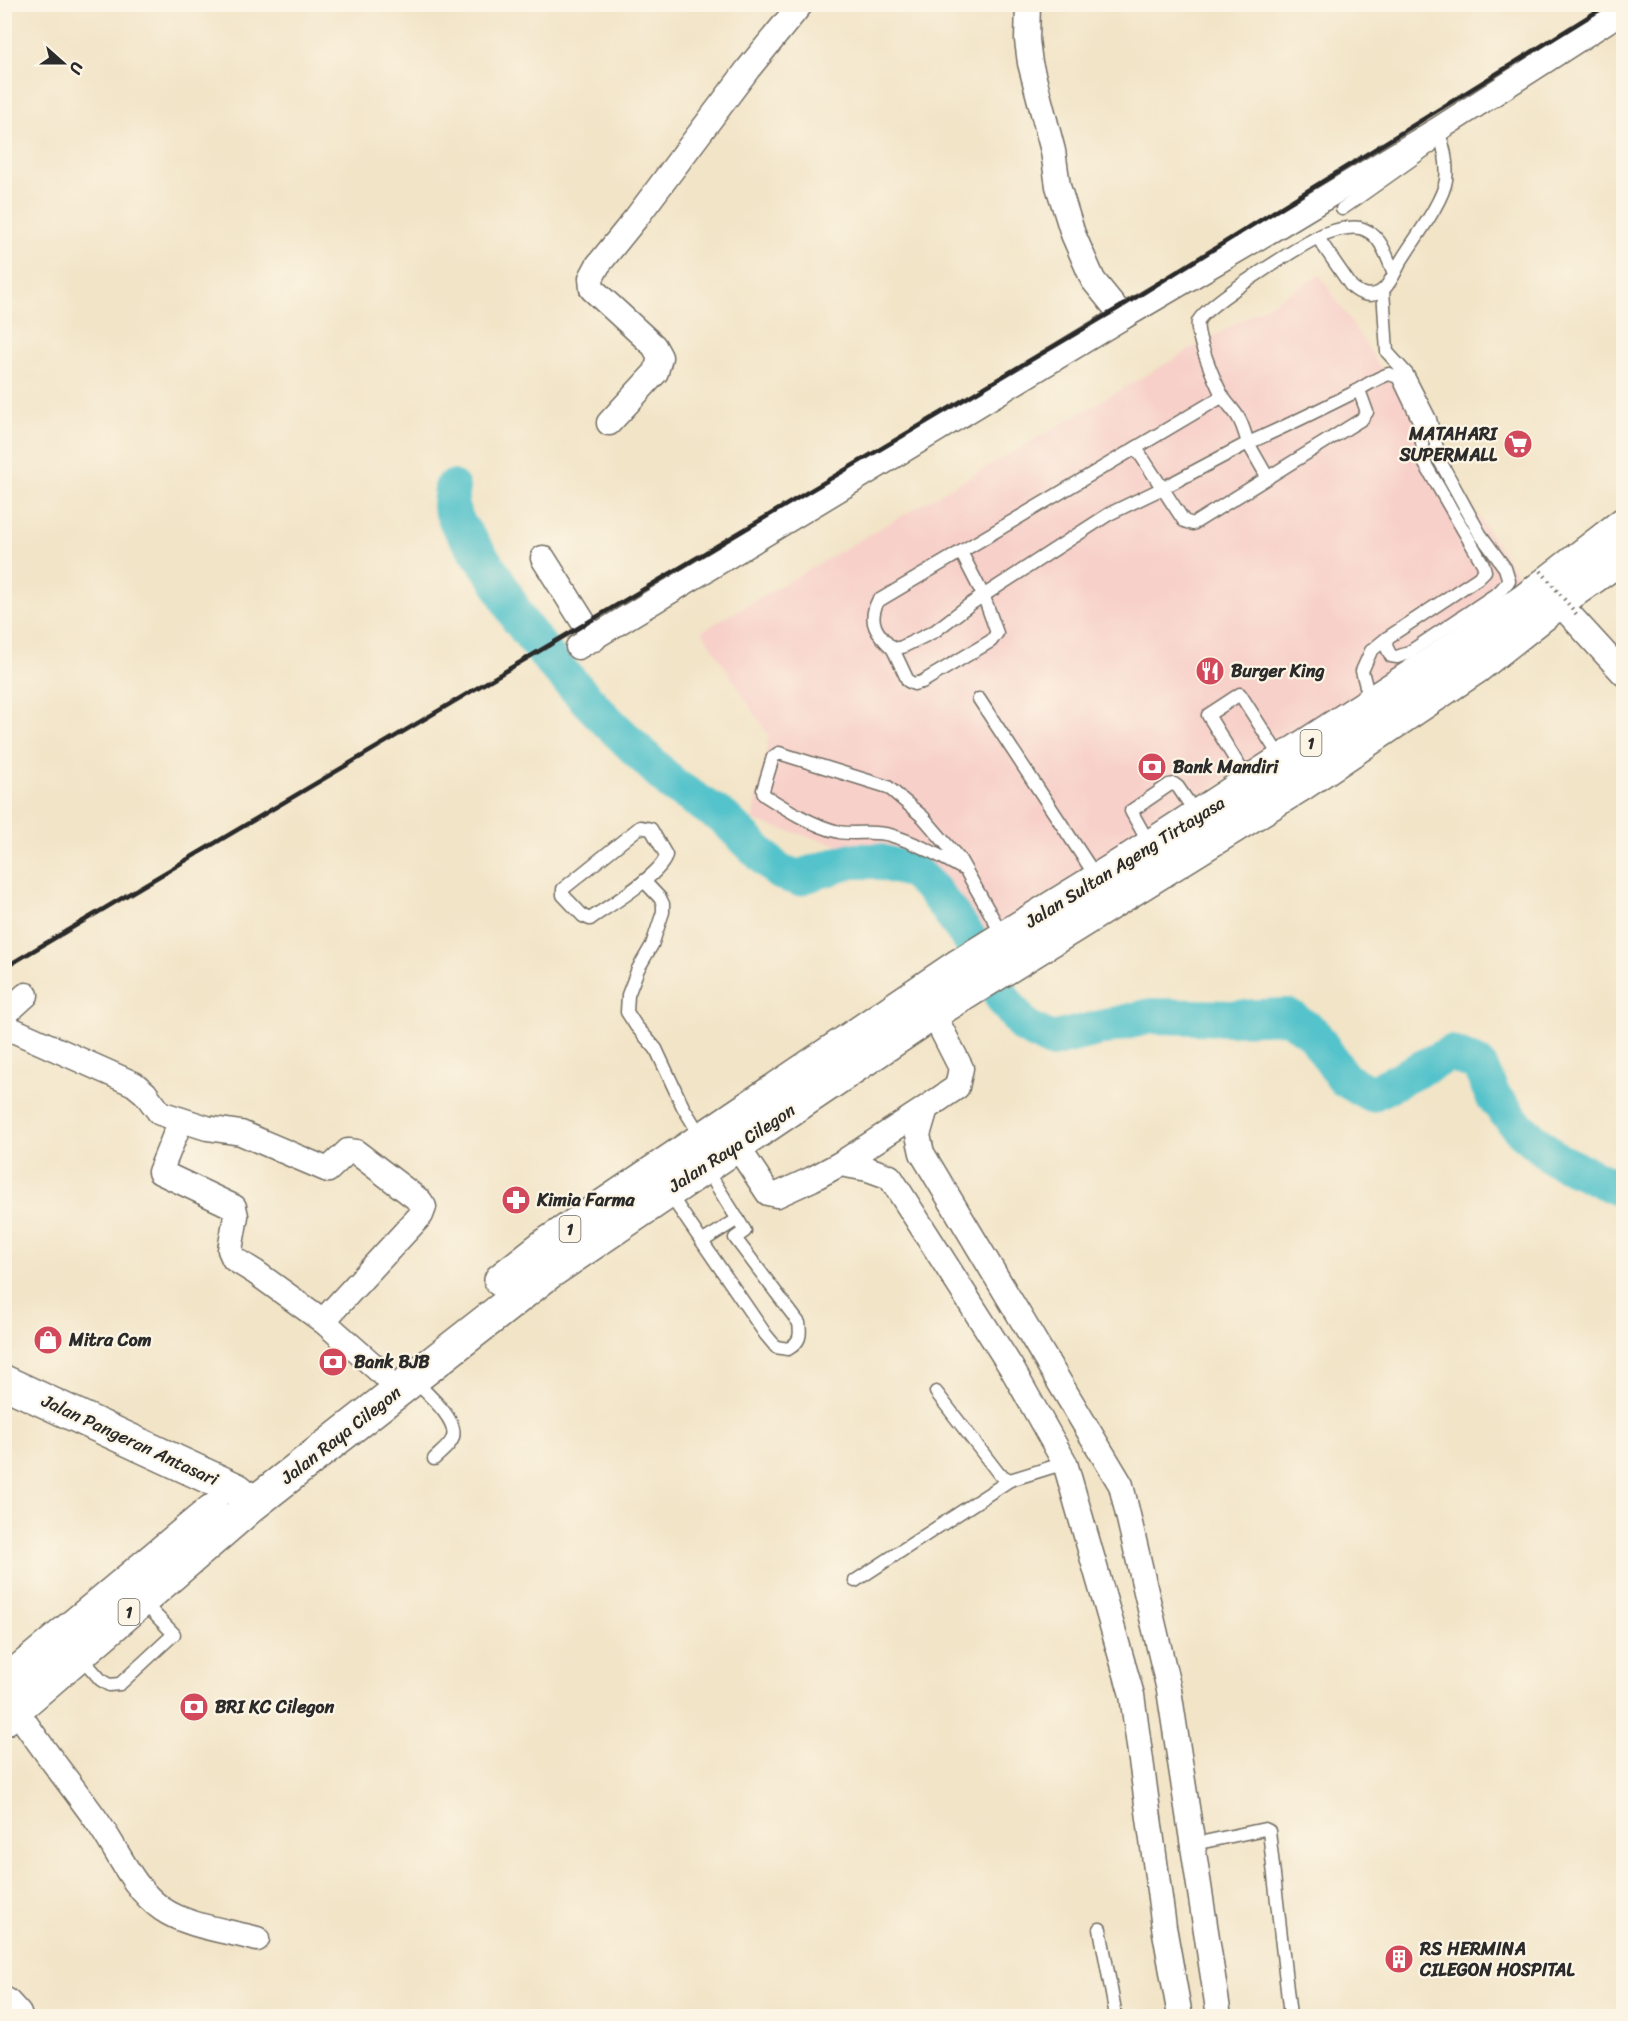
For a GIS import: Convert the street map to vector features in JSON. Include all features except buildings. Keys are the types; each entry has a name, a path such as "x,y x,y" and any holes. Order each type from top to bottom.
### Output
{"main road":[{"name":"Jalan Sultan Ageng Tirtayasa","path":"926,1002 965,978 1098,879 1283,762 1523,602 1623,524"},
{"name":"Jalan Sultan Ageng Tirtayasa","path":"999,951 1300,785 1476,667 1568,610 1623,555"},
{"name":"Jalan Raya Cilegon","path":"8,1704 245,1497 398,1376 543,1247 704,1153 926,1002"},
{"name":"Jalan Raya Cilegon","path":"398,1376 667,1191 704,1153 736,1146 926,1002"},
{"name":"Jalan Pangeran Antasari","path":"4,1382 245,1497"},
{"name":"Jalan Raya Cilegon","path":"8,1704 79,1655 142,1601 245,1497"},
{"path":"4,2004 15,2016"}],"street":[{"path":"609,423 656,372 660,357 654,346 592,289 591,278 598,265 748,69 801,4"},
{"path":"1028,4 1027,40 1030,63 1053,151 1058,186 1073,234 1093,280 1123,317"},
{"path":"543,558 586,643 1123,317 1439,134 1623,10"},
{"path":"1568,610 1623,674"},
{"path":"4,1016 26,995"},
{"path":"736,1146 768,1192 777,1195 840,1164 957,1088 961,1068 926,1002"},
{"path":"4,1026 134,1084 141,1089 160,1113 228,1132 241,1133 328,1170 348,1151 356,1152 423,1204 423,1210 416,1220 323,1321"},
{"path":"926,1108 918,1135 922,1153 1121,1485 1169,1690 1220,2016"},
{"path":"181,1120 160,1172 235,1208 230,1244 234,1259 398,1376"},
{"path":"890,1177 922,1153"},
{"path":"840,1164 868,1169 890,1177 1011,1367 1065,1464 1132,1695 1164,1927 1180,2016"},
{"path":"8,1704 97,1821 128,1873 160,1908 177,1918 257,1939"},
{"path":"1147,1806 1186,1796"}],"lane":[{"path":"1318,238 1351,286 1358,292 1367,296 1383,290 1435,206 1446,182 1446,164 1439,134 1342,209"},
{"path":"1268,478 1248,443 1239,419 1223,396 1199,336 1197,324 1200,317 1232,292 1318,238 1346,228 1359,228 1370,232 1377,238 1394,273"},
{"path":"1383,290 1387,352 1407,374 1430,419 1440,461 1480,534 1505,568 1509,581 1499,591 1408,653 1397,657 1391,656 1386,646 1388,638"},
{"path":"893,649 935,631 969,605 1109,514 1248,443 1274,433 1389,374 1394,374 1398,377 1419,421 1425,464 1485,571 1371,651 1362,671 1367,690 1375,701"},
{"path":"1136,448 1184,521 1193,524 1362,419 1367,412 1359,390"},
{"path":"961,552 984,597 997,633 991,641 922,682 914,684 908,681 893,649 874,625 872,612 878,601 1223,396"},
{"path":"1250,783 1208,715 1240,694 1283,762"},
{"path":"979,699 1098,879"},
{"path":"965,870 928,848 886,834 840,832 819,826 774,801 764,795 773,757 779,753 888,787 923,817 960,860 965,870 999,951"},
{"path":"640,827 651,830 666,855 662,866 644,881 591,919 583,916 562,892 640,827"},
{"path":"644,881 660,898 663,912 652,945 638,969 628,995 627,1012 656,1049 704,1153 745,1231 735,1238 798,1323 801,1335 796,1344 788,1349 776,1347 667,1191"},
{"path":"703,1241 738,1219"},
{"path":"398,1376 444,1412 453,1426 453,1439 434,1459"},
{"path":"936,1392 999,1474 1010,1480"},
{"path":"855,1581 1010,1480 1065,1464"},
{"path":"79,1655 100,1680 109,1685 120,1684 174,1634 142,1601"},
{"path":"1194,1844 1265,1829 1269,1831 1290,2016"},
{"path":"1100,1929 1116,2016"}],"path":[{"path":"1541,571 1568,610"}],"shaded area":[{"path":"1320,275 1525,587 961,950 932,871 753,821 769,736 702,631"}],"waterway":[{"path":"452,488 450,506 458,524 496,578 519,620 551,661 603,717 673,785 724,818 779,872 797,878 850,861 876,861 913,871 933,890 969,938 1004,1000 1024,1026 1051,1040 1151,1016 1234,1018 1288,1016 1313,1033 1344,1079 1371,1094 1451,1053 1479,1065 1493,1096 1518,1127 1557,1160 1624,1191"}],"railway":[{"path":"4,968 1117,309 1609,4"}],"place":[{"name":"MATAHARI SUPERMALL","path":"1518,444"},
{"name":"Burger King","path":"1210,671"},
{"name":"Bank Mandiri","path":"1152,767"},
{"name":"Kimia Farma","path":"516,1200"},
{"name":"Mitra Com","path":"48,1340"},
{"name":"Bank BJB","path":"333,1362"},
{"name":"BRI KC Cilegon","path":"194,1707"},
{"name":"RS HERMINA CILEGON HOSPITAL","path":"1399,1959"}]}
